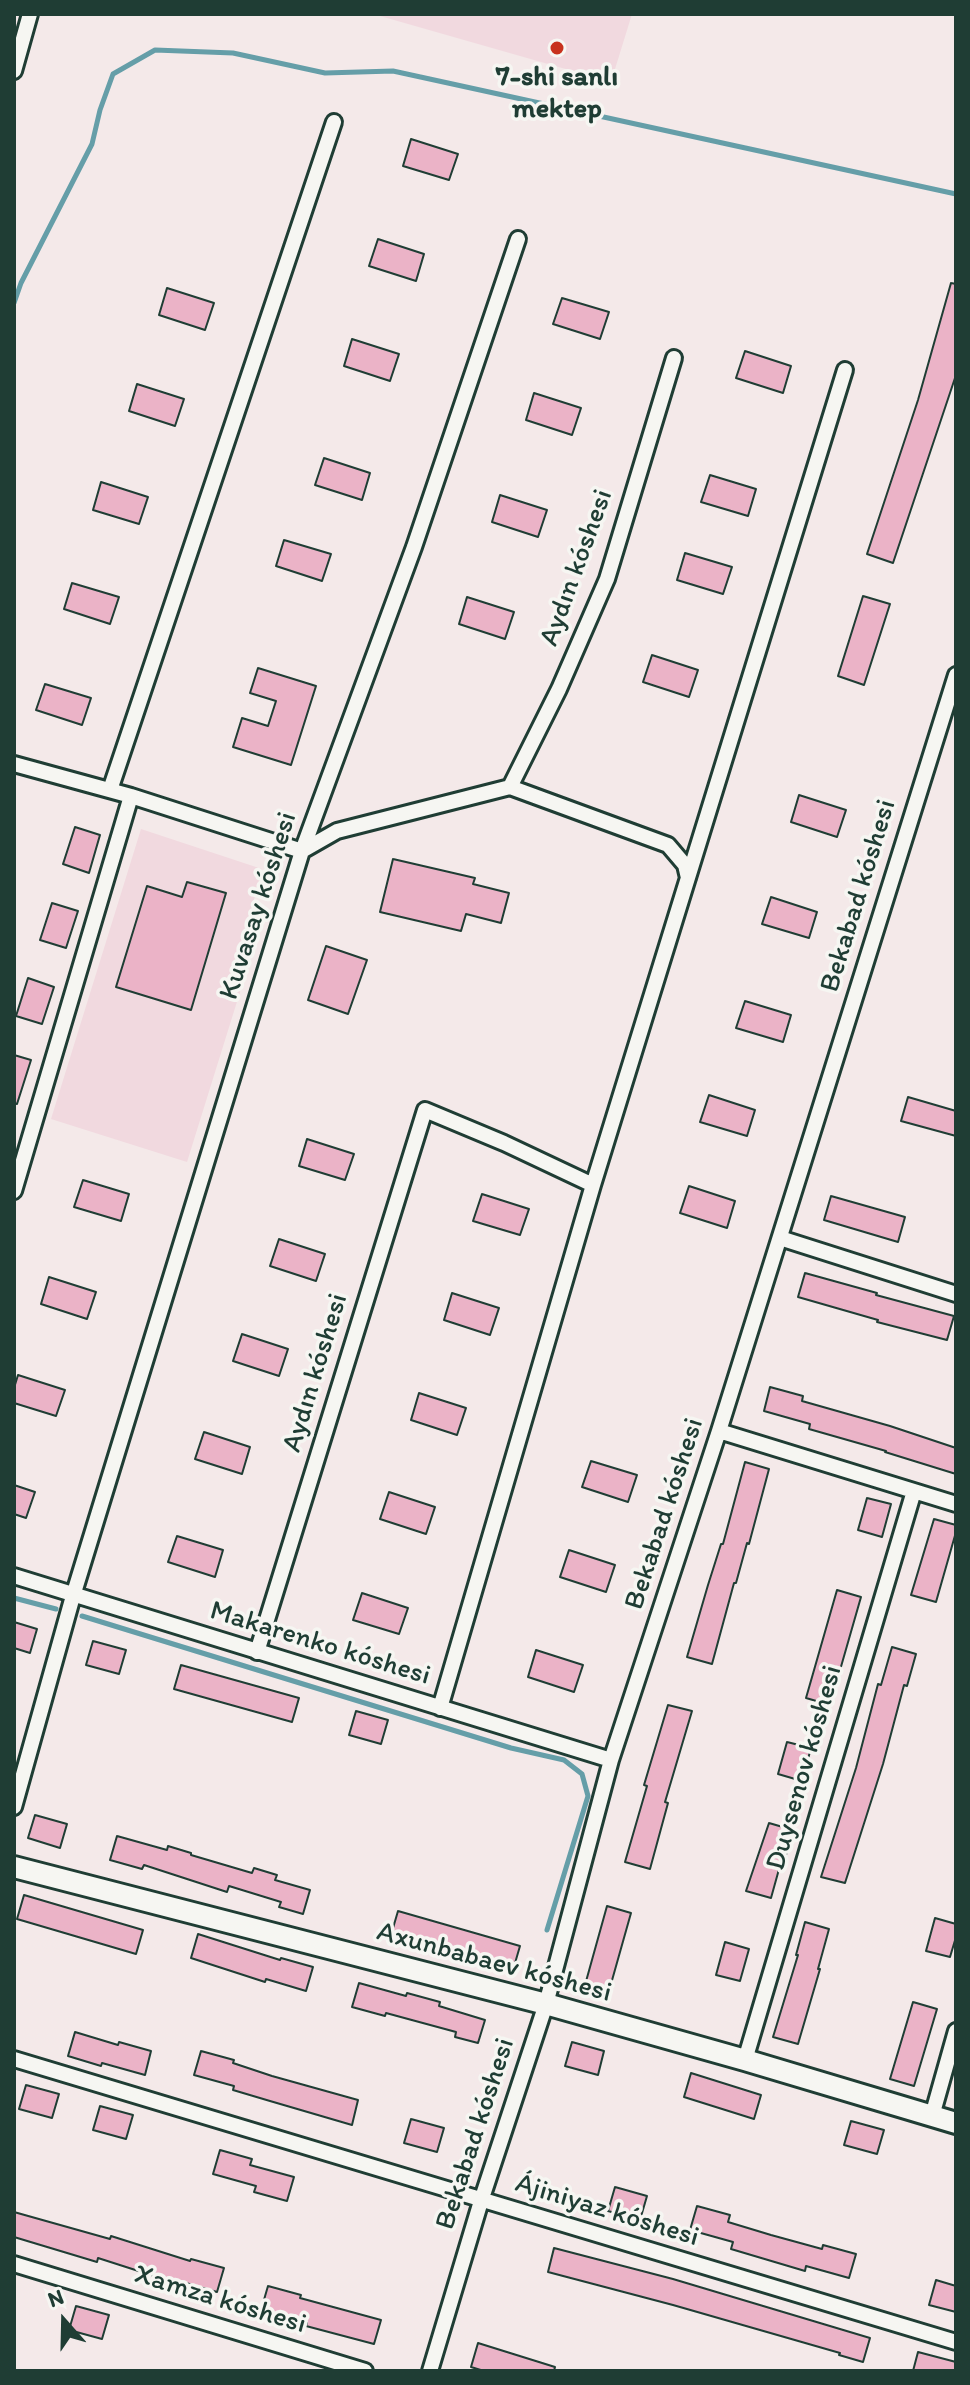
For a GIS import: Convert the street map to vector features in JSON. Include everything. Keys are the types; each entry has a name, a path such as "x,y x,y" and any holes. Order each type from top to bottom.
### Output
{"street":[{"path":"14,71 30,14"},
{"path":"110,790 334,122"},
{"name":"Kuvasay kóshesi","path":"14,1807 73,1596 302,851 414,547 518,239"},
{"name":"Aydın kóshesi","path":"510,787 559,689 607,579 674,358"},
{"path":"440,1708 593,1185 845,370"},
{"name":"Bekabad kóshesi","path":"430,2371 481,2201 546,2004 611,1760 719,1431 956,675"},
{"path":"14,764 131,796 302,851 337,831 510,787 668,845 685,865 688,879"},
{"path":"14,1191 131,796"},
{"name":"Aydın kóshesi","path":"257,1652 425,1110 593,1185"},
{"path":"780,1238 956,1294"},
{"path":"719,1431 956,1504"},
{"name":"Duysenov kóshesi","path":"745,2060 914,1491"},
{"name":"Makarenko kóshesi","path":"14,1576 611,1760"},
{"name":"Axunbabaev kóshesi","path":"14,1867 546,2004 956,2123"},
{"path":"932,2116 956,2031"},
{"name":"Ájiniyaz kóshesi","path":"14,2059 956,2342"},
{"name":"Xamza kóshesi","path":"14,2264 365,2371"}],"shaded area":[{"name":"7-shi sanlı mektep","path":"373,14 632,14 611,82"},
{"path":"141,829 262,869 251,911 264,915 187,1162 51,1119"}],"building":[{"path":"411,139 458,154 449,180 403,166"},
{"path":"378,239 424,254 416,281 369,266"},
{"path":"951,283 956,284 956,375 893,563 867,554 918,400"},
{"path":"167,288 214,303 205,330 159,315"},
{"path":"562,298 609,312 600,339 553,324"},
{"path":"352,339 399,354 390,381 344,366"},
{"path":"745,351 791,366 783,393 736,378"},
{"path":"137,384 184,399 175,426 129,411"},
{"path":"534,393 581,408 572,435 526,420"},
{"path":"324,458 370,473 362,500 315,485"},
{"path":"710,475 756,489 748,516 701,502"},
{"path":"101,482 148,497 139,524 93,510"},
{"path":"500,495 547,510 538,537 492,522"},
{"path":"284,540 331,554 322,581 276,566"},
{"path":"685,553 732,567 723,594 677,580"},
{"path":"72,583 119,597 110,624 64,609"},
{"path":"863,596 890,604 864,685 838,676"},
{"path":"467,597 514,612 505,639 459,624"},
{"path":"652,655 698,670 689,697 643,682"},
{"path":"258,668 316,686 291,765 233,747 242,718 268,726 276,701 250,693"},
{"path":"45,684 91,698 82,725 36,710"},
{"path":"799,795 846,810 837,837 791,822"},
{"path":"75,827 100,835 89,873 63,864"},
{"path":"393,859 475,878 473,884 509,893 501,923 466,914 461,931 380,912"},
{"path":"187,882 226,893 191,1010 116,987 147,886 182,897"},
{"path":"771,897 817,912 809,938 762,924"},
{"path":"52,903 78,911 66,948 40,940"},
{"path":"326,946 367,960 348,1014 308,1000"},
{"path":"28,978 54,987 42,1024 16,1016"},
{"path":"745,1001 791,1015 783,1042 736,1028"},
{"path":"14,1055 31,1060 17,1104 14,1103"},
{"path":"709,1095 755,1110 747,1136 700,1122"},
{"path":"908,1097 956,1111 956,1136 901,1121"},
{"path":"307,1139 354,1154 345,1180 299,1166"},
{"path":"83,1180 129,1194 121,1221 74,1207"},
{"path":"689,1186 735,1201 727,1228 680,1213"},
{"path":"482,1194 529,1209 520,1235 473,1221"},
{"path":"831,1196 905,1217 898,1242 824,1220"},
{"path":"279,1239 325,1254 316,1281 270,1266"},
{"path":"805,1273 954,1316 947,1340 798,1297"},
{"path":"49,1277 96,1292 87,1319 41,1304"},
{"path":"452,1293 499,1308 490,1335 444,1320"},
{"path":"242,1334 288,1349 279,1376 233,1361"},
{"path":"18,1375 65,1390 56,1416 14,1403"},
{"path":"770,1387 803,1396 802,1401 956,1448 956,1474 809,1429 810,1424 764,1411"},
{"path":"419,1393 466,1408 457,1435 411,1420"},
{"path":"204,1432 250,1447 242,1474 195,1459"},
{"path":"591,1461 637,1475 628,1502 582,1487"},
{"path":"745,1462 769,1469 712,1664 687,1657"},
{"path":"14,1485 35,1492 26,1518 14,1514"},
{"path":"389,1492 435,1507 426,1534 380,1519"},
{"path":"867,1498 891,1504 882,1537 858,1530"},
{"path":"934,1519 956,1525 936,1602 911,1595"},
{"path":"177,1536 223,1550 215,1577 168,1562"},
{"path":"569,1550 615,1565 606,1592 560,1577"},
{"path":"837,1590 861,1597 830,1705 806,1698"},
{"path":"362,1593 408,1608 399,1634 353,1620"},
{"path":"14,1622 37,1629 30,1653 14,1648"},
{"path":"93,1641 126,1650 119,1674 86,1665"},
{"path":"892,1647 916,1654 907,1686 904,1685 883,1764 845,1883 821,1877 856,1768 878,1684 881,1685"},
{"path":"536,1650 583,1665 574,1692 528,1677"},
{"path":"181,1665 299,1698 292,1722 174,1689"},
{"path":"668,1705 692,1711 665,1802 668,1803 650,1869 625,1862"},
{"path":"356,1711 388,1720 381,1744 349,1735"},
{"path":"787,1742 811,1748 802,1781 778,1774"},
{"path":"35,1815 67,1824 60,1848 28,1838"},
{"path":"769,1823 793,1830 771,1898 746,1891"},
{"path":"117,1836 167,1850 168,1846 252,1873 254,1868 277,1875 275,1880 310,1890 303,1914 279,1907 281,1902 229,1886 227,1892 144,1865 142,1869 110,1860"},
{"path":"24,1895 143,1930 136,1954 17,1919"},
{"path":"607,1906 631,1913 609,1991 585,1985"},
{"path":"398,1911 520,1946 513,1970 391,1935"},
{"path":"935,1918 956,1924 950,1957 926,1951"},
{"path":"805,1922 829,1929 798,2044 773,2037"},
{"path":"198,1934 313,1967 306,1991 266,1979 265,1982 191,1958"},
{"path":"725,1942 749,1949 740,1981 716,1975"},
{"path":"359,1983 440,2002 439,2006 485,2020 478,2043 455,2037 456,2032 352,2007"},
{"path":"913,2002 937,2009 914,2086 890,2079"},
{"path":"75,2032 151,2051 145,2075 68,2056"},
{"path":"572,2042 604,2051 598,2075 565,2066"},
{"path":"201,2051 234,2060 233,2063 272,2076 358,2100 352,2125 233,2090 234,2086 194,2075"},
{"path":"691,2073 761,2095 754,2119 684,2097"},
{"path":"26,2085 59,2094 52,2118 19,2109"},
{"path":"100,2106 133,2115 126,2139 93,2130"},
{"path":"411,2119 444,2128 437,2152 404,2143"},
{"path":"851,2121 884,2130 877,2154 844,2145"},
{"path":"220,2150 252,2159 250,2165 294,2177 287,2201 254,2192 256,2186 213,2174"},
{"path":"615,2187 647,2196 640,2220 608,2211"},
{"path":"697,2206 730,2215 728,2222 771,2235 822,2249 823,2245 856,2254 849,2278 806,2266 805,2271 731,2249 733,2242 690,2230"},
{"path":"14,2212 224,2268 217,2292 179,2281 179,2284 98,2258 97,2262 14,2237"},
{"path":"554,2248 673,2279 870,2338 863,2362 673,2305 548,2272"},
{"path":"936,2280 956,2286 956,2312 929,2305"},
{"path":"268,2286 381,2320 374,2344 261,2310"},
{"path":"76,2306 109,2315 102,2339 69,2330"},
{"path":"478,2343 555,2367 554,2371 484,2371 471,2367"},
{"path":"918,2352 956,2362 956,2371 913,2371"}],"waterway":[{"path":"14,303 21,283 92,144 113,74 155,50 233,53 325,73 393,71 956,194"},
{"path":"14,1598 56,1609"},
{"path":"82,1616 511,1748 564,1760 582,1774 588,1796 547,1930"}],"place":[{"name":"7-shi sanlı mektep","path":"557,48"}]}
